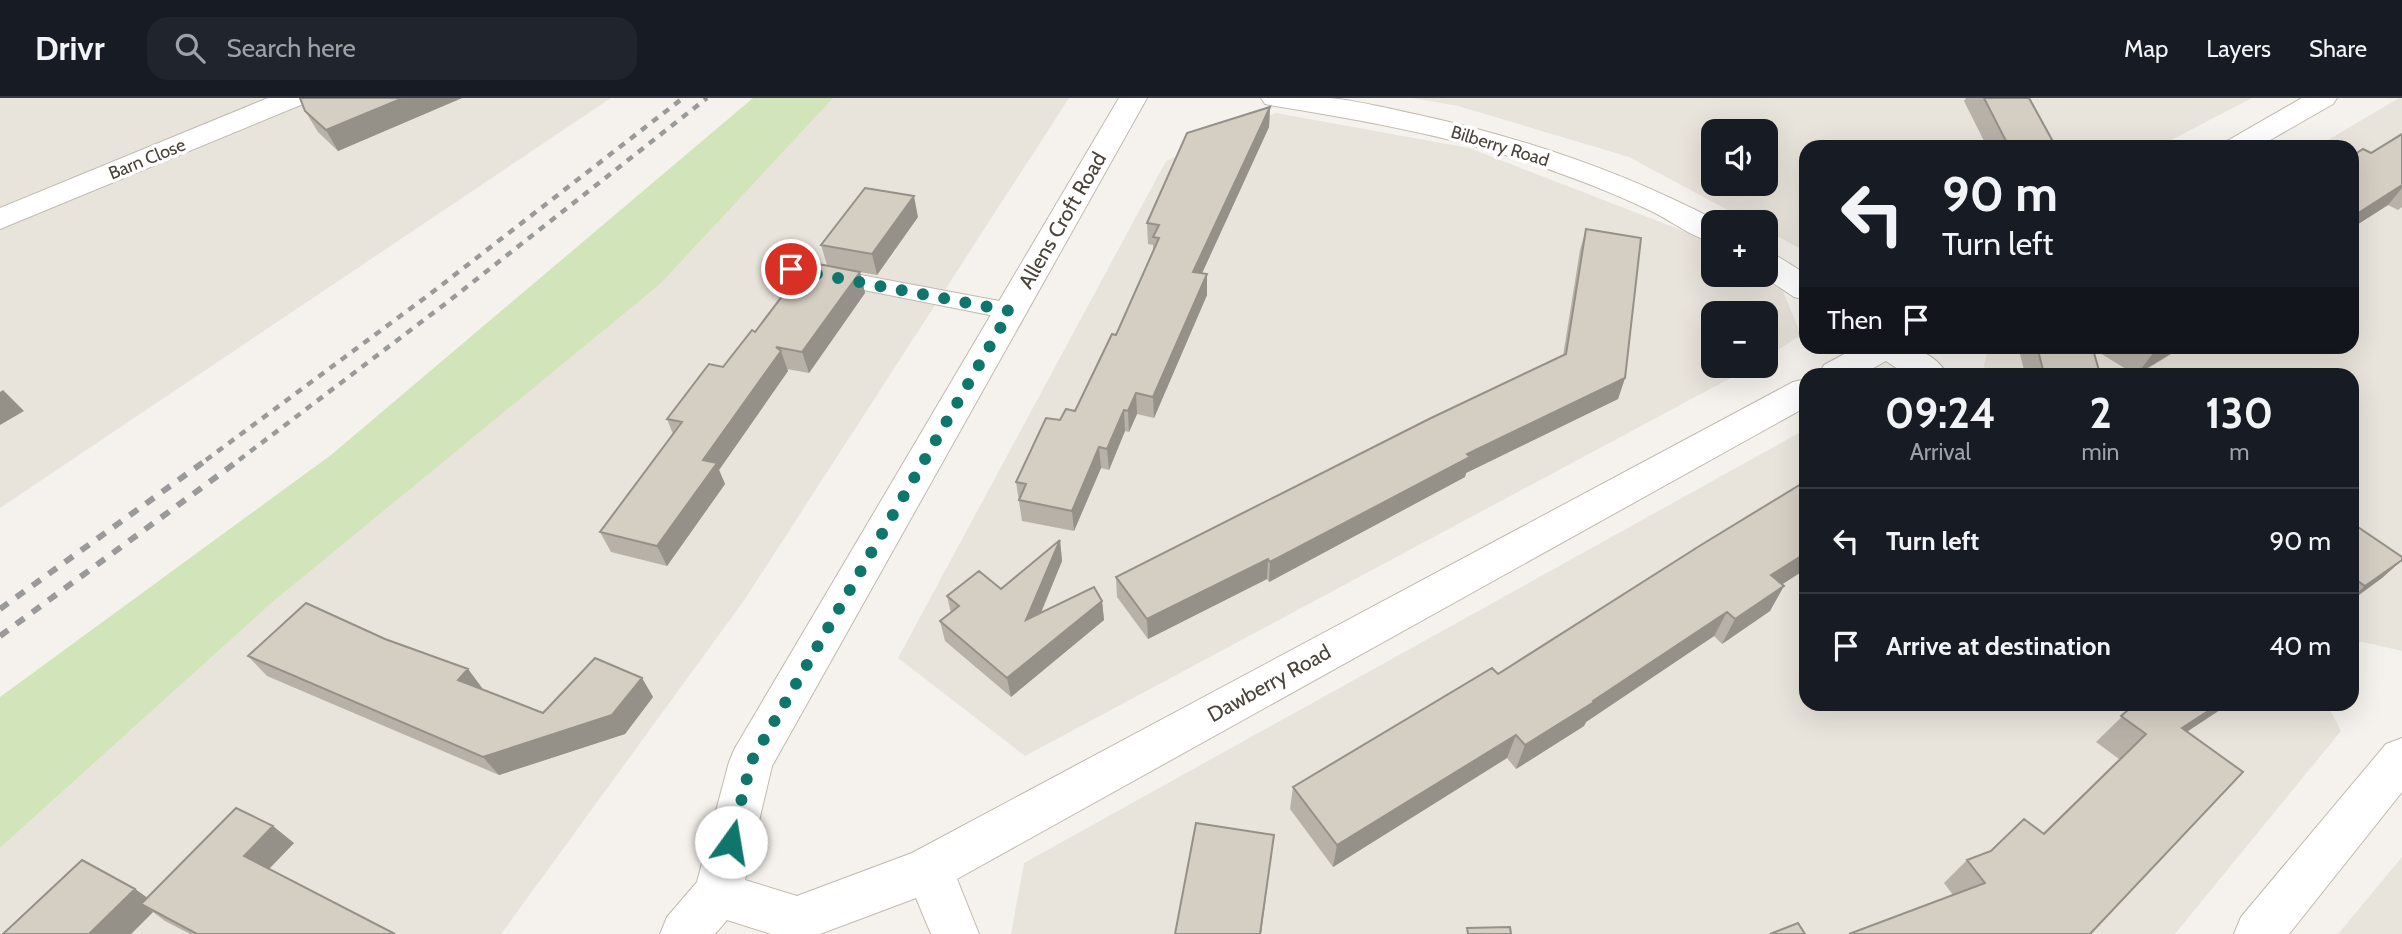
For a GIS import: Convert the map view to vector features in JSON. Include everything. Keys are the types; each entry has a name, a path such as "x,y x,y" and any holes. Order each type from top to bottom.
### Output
{"street":[{"name":"Barn Close","path":"0,219 293,98"},
{"name":"Allens Croft Road","path":"684,934 718,894 751,762 1133,98"},
{"name":"Bilberry Road","path":"1275,98 1379,113 1534,155 1680,212 1701,225"},
{"path":"2249,140 2323,98"},
{"path":"1778,271 1799,284"},
{"path":"1847,368 1872,354"},
{"path":"1899,354 1920,368"},
{"name":"Dawberry Road","path":"718,894 797,919 830,909 929,869 1799,395"},
{"path":"2258,934 2402,758"},
{"path":"929,869 954,934"}],"lane":[{"path":"791,269 1010,311"}],"shaded area":[{"path":"0,98 611,98 0,508"},
{"path":"822,98 1069,98 745,599 501,934 0,934 0,848"},
{"path":"1412,98 2252,98 2171,140 1799,140 1799,248 1778,237 1778,210 1728,210 1702,196 1778,196 1778,119 1701,119 1701,196 1629,157 1458,106"},
{"path":"2402,98 2402,651 2359,642 2359,368 1984,366 1987,354 2359,354 2359,140 2328,140"},
{"path":"1276,113 1469,148 1694,235 1701,239 1701,287 1776,287 1783,291 1799,330 1799,336 1778,350 1778,301 1701,301 1701,378 1731,378 1025,756 898,658 1166,161"},
{"path":"1799,433 1799,711 2331,711 2341,731 2175,934 1011,934 1024,863"},
{"path":"2402,857 2402,934 2338,934"}],"green space":[{"path":"753,98 833,98 660,284 276,599 0,848 0,697 331,455"}],"building":[{"path":"300,98 403,98 326,130 305,111"},
{"path":"1984,98 2029,98 2052,140 2005,140"},
{"path":"1270,107 1193,272 1207,274 1153,397 1136,393 1128,411 1124,410 1107,449 1099,447 1072,511 1019,500 1026,484 1016,482 1046,418 1060,420 1066,409 1075,411 1112,334 1116,335 1159,238 1153,237 1159,225 1147,223 1187,133"},
{"path":"2402,134 2402,185 2359,213 2359,152 2363,149 2371,153"},
{"path":"865,188 914,196 872,254 821,245"},
{"path":"1586,229 1641,238 1625,378 1467,454 1470,457 1270,562 1268,559 1147,619 1116,577 1429,419 1566,354"},
{"path":"808,262 860,272 802,352 776,347 781,351 703,460 717,463 657,546 600,532 682,422 667,419 709,364 723,367 752,330 755,332"},
{"path":"2039,354 2094,354 2098,368 2042,368"},
{"path":"1799,485 1799,557 1771,575 1784,586 1735,619 1727,612 1525,745 1516,735 1337,845 1293,787 1492,668 1498,674"},
{"path":"2359,528 2402,557 2402,560 2365,586 2359,582"},
{"path":"1060,540 1026,620 1094,587 1102,601 1007,678 940,621 959,606 947,596 979,571 1001,589"},
{"path":"306,603 385,639 468,669 458,680 543,713 595,658 642,678 612,715 483,757 248,656"},
{"path":"2127,711 2208,711 2182,728 2243,772 2090,934 1849,934 1985,883 1967,860 1991,851 2024,819 2044,834 2146,734 2121,716"},
{"path":"236,808 273,826 244,856 395,934 197,934 141,904"},
{"path":"1196,823 1274,835 1260,934 1175,934"},
{"path":"82,860 135,889 89,934 3,934"},
{"path":"1798,923 1805,934 1770,934"},
{"path":"1510,927 1511,934 1468,934 1467,928"}],"railway":[{"path":"206,460 430,294 683,98"},
{"path":"239,460 445,304 707,98"},
{"path":"0,609 209,458"},
{"path":"0,636 242,458"}],"route":[{"path":"731,842 751,762 1010,311 791,269"}]}
